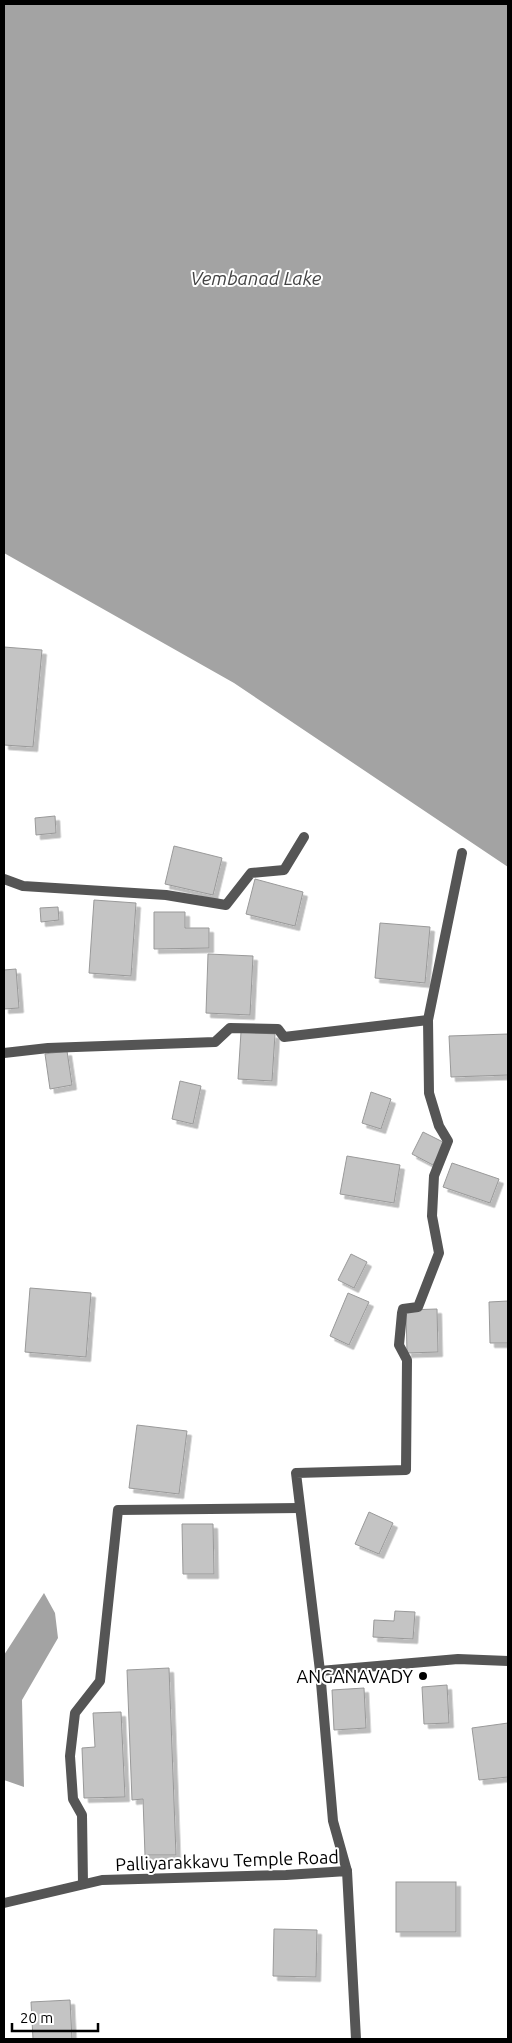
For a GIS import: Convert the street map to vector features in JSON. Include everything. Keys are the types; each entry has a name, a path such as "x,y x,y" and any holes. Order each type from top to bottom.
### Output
{"street":[{"path":"4,879 23,886 166,895 226,905 251,873 284,870 304,837"},
{"path":"347,1871 333,1821 320,1672 296,1473 406,1470 407,1360 399,1345 402,1312 403,1309 418,1307 439,1253 432,1216 434,1176 448,1141 439,1126 429,1093 428,1020 462,853"},
{"path":"4,1053 48,1048 215,1042 230,1028 278,1029 284,1037 428,1020"},
{"path":"83,1884 82,1815 73,1799 70,1756 76,1713 100,1680 118,1510 300,1508"},
{"path":"320,1672 458,1659 508,1661"},
{"name":"Palliyarakkavu Temple Road","path":"4,1903 102,1880 286,1875 347,1871 356,2039"}],"water":[{"name":"Vembanad Lake","path":"4,4 508,4 508,867 234,683 4,553"},
{"path":"44,1593 55,1613 58,1638 22,1700 24,1787 4,1780 4,1655"}],"building":[{"path":"4,647 42,650 33,747 4,745"},
{"path":"55,816 56,833 36,835 35,818"},
{"path":"174,846 222,858 213,895 165,884"},
{"path":"255,879 303,892 295,926 246,914"},
{"path":"94,900 136,903 131,976 89,973"},
{"path":"58,907 59,920 41,922 40,908"},
{"path":"154,912 185,912 185,928 209,928 209,948 154,949"},
{"path":"380,923 430,927 425,983 375,978"},
{"path":"208,954 253,956 250,1015 206,1013"},
{"path":"16,969 19,1008 4,1009 4,970"},
{"path":"241,1032 275,1034 272,1081 238,1079"},
{"path":"508,1034 508,1075 451,1077 449,1036"},
{"path":"67,1051 72,1085 50,1089 45,1054"},
{"path":"180,1081 201,1086 193,1124 172,1119"},
{"path":"371,1092 391,1099 381,1129 362,1123"},
{"path":"423,1132 445,1143 433,1165 412,1154"},
{"path":"347,1156 400,1165 394,1203 340,1194"},
{"path":"452,1163 499,1179 490,1203 443,1187"},
{"path":"351,1254 367,1262 354,1288 338,1280"},
{"path":"30,1288 91,1293 86,1357 25,1352"},
{"path":"348,1293 369,1302 349,1345 330,1336"},
{"path":"508,1301 508,1343 490,1343 489,1302"},
{"path":"437,1309 438,1352 407,1353 406,1310"},
{"path":"137,1425 187,1431 179,1494 129,1488"},
{"path":"369,1512 393,1523 379,1554 355,1544"},
{"path":"182,1524 213,1524 214,1574 183,1574"},
{"path":"395,1611 415,1612 413,1639 373,1637 374,1620 394,1621"},
{"path":"169,1668 176,1855 145,1855 143,1799 132,1800 127,1670"},
{"path":"447,1685 449,1723 424,1724 422,1687"},
{"path":"364,1688 366,1728 334,1730 332,1690"},
{"path":"121,1712 125,1797 84,1798 82,1748 95,1747 93,1713"},
{"path":"508,1723 508,1777 479,1780 472,1728"},
{"path":"396,1882 456,1882 456,1932 396,1932"},
{"path":"274,1929 317,1930 316,1977 273,1976"},
{"path":"70,2000 72,2039 33,2039 31,2002"}],"place":[{"name":"ANGANAVADY","path":"423,1676"}]}
